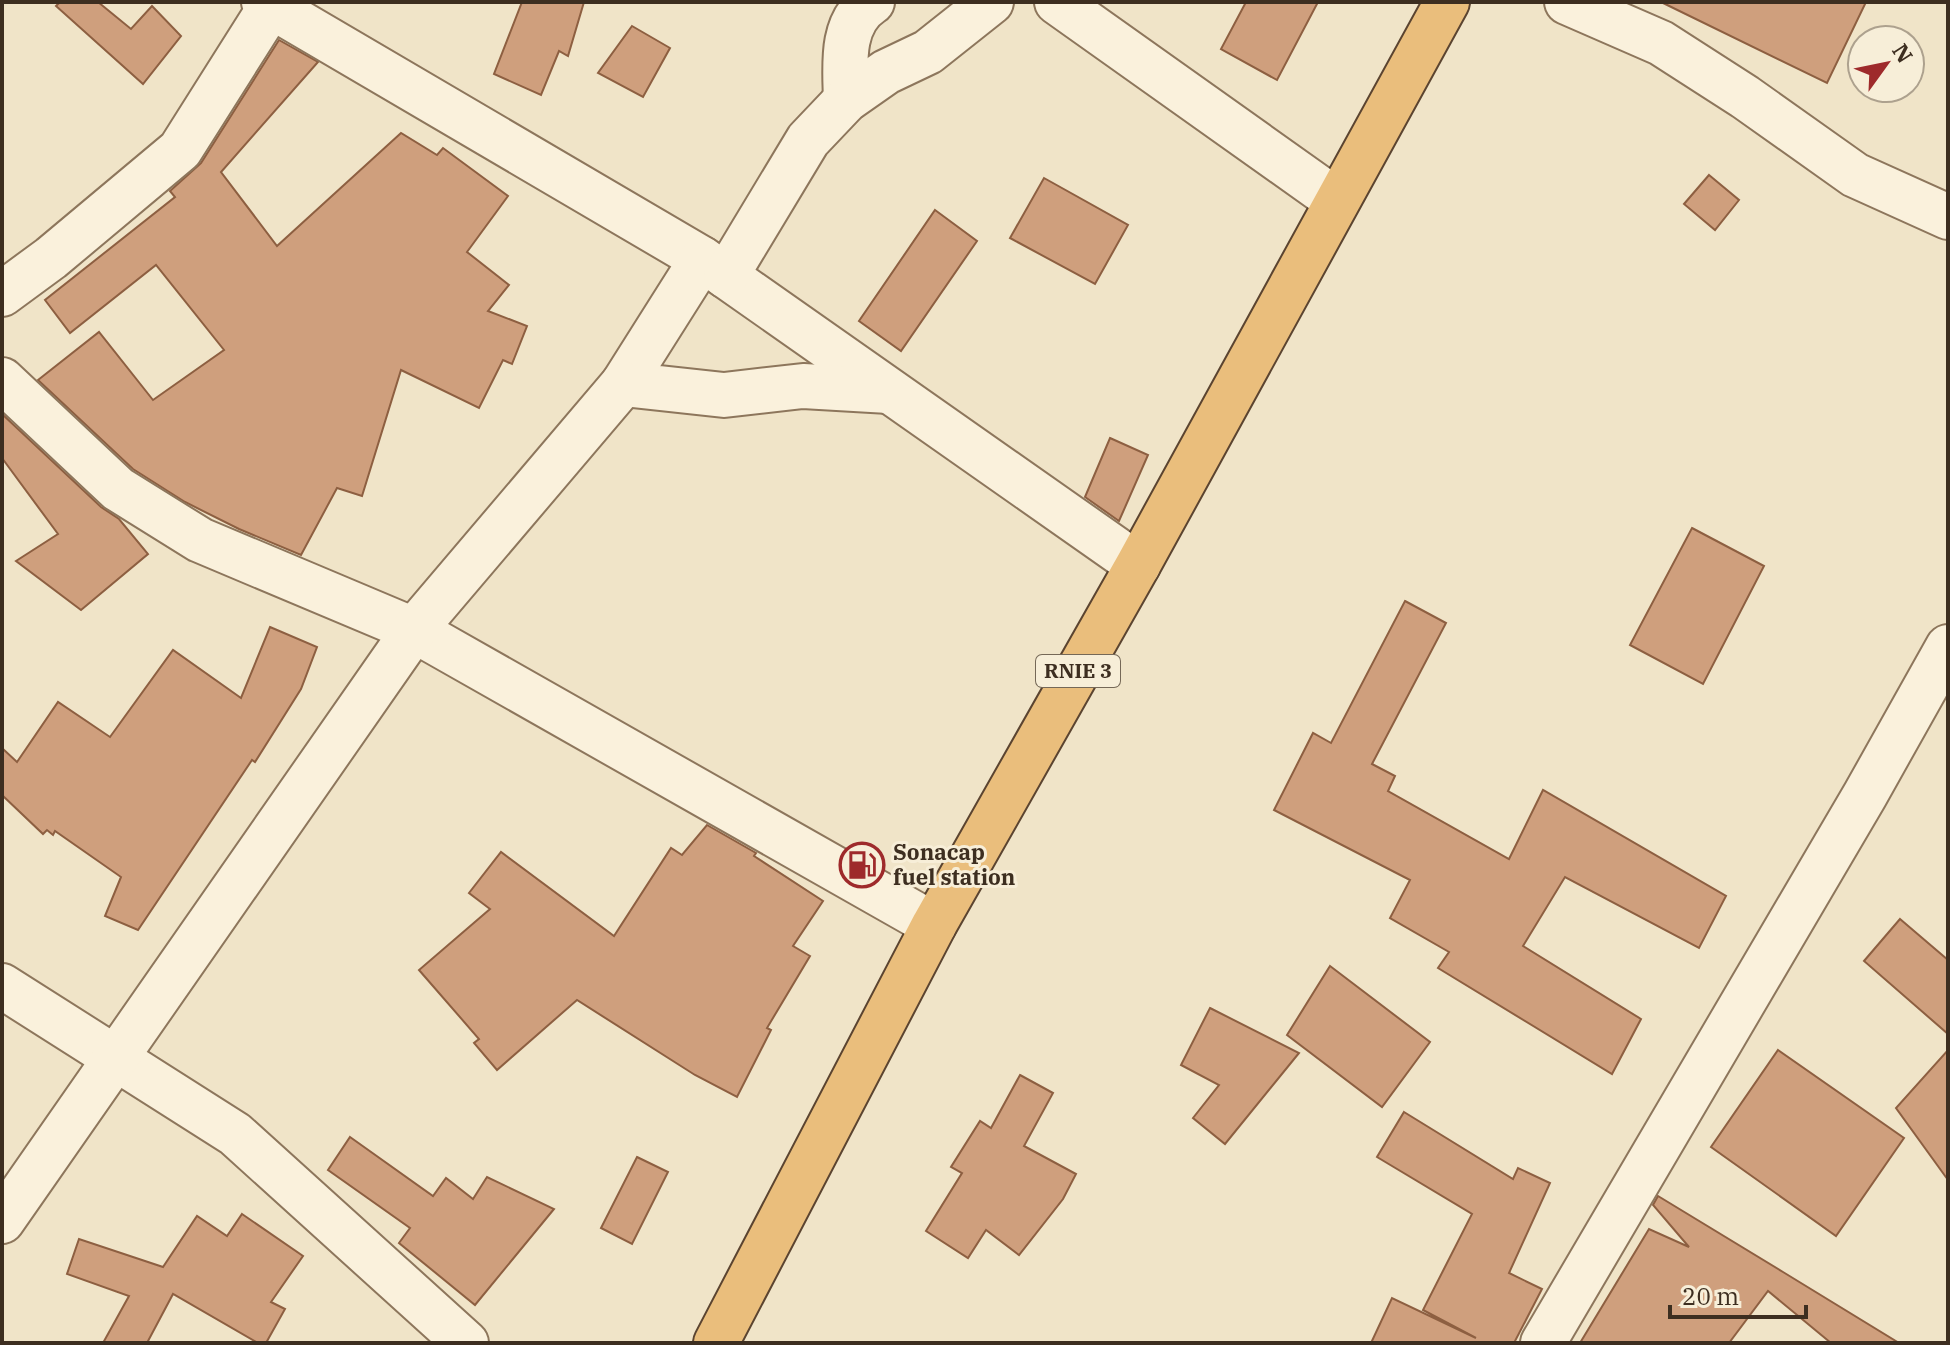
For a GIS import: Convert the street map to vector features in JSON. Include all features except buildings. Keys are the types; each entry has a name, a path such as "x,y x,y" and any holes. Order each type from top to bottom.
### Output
{"highway":[{"name":"RNIE 3","path":"716,1343 934,925 1138,565 1447,2"}],"street":[{"path":"846,100 844,51 858,11 872,2"},
{"path":"2,1221 414,630 623,384 714,268 808,140 846,100 886,72 928,52 991,2"},
{"path":"1057,2 1337,201"},
{"path":"1567,2 1661,43 1745,97 1855,175 1948,217"},
{"path":"2,294 51,258 180,150 268,4 714,268 1138,565"},
{"path":"2,380 118,489 200,540 414,630 934,925"},
{"path":"623,384 724,395 803,386 889,391"},
{"path":"1543,1343 1945,661"},
{"path":"2,986 235,1134 466,1343"}],"place":[{"name":"Sonacap fuel station","path":"862,865"}]}
